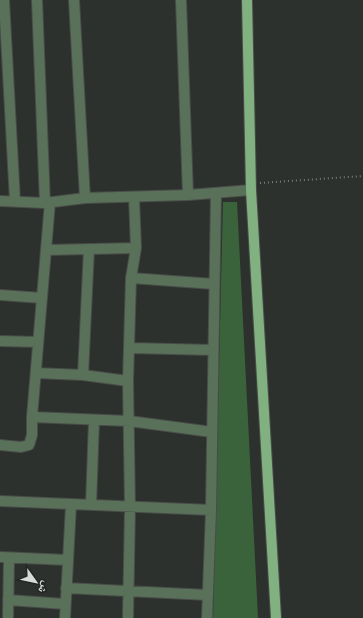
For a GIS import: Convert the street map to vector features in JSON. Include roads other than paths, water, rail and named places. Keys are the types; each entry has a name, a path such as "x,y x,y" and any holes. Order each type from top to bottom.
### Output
{"main road":[{"path":"247,0 251,187 276,618"}],"street":[{"path":"4,0 15,201"},
{"path":"0,445 21,447 29,445 32,435 32,417 46,250 47,202 37,0"},
{"path":"74,0 85,198"},
{"path":"181,0 188,195"},
{"path":"0,201 47,202 85,198 188,195 216,193 251,187"},
{"path":"207,618 211,510 216,193"},
{"path":"128,618 130,507 128,381 131,278 136,248 134,197"},
{"path":"46,250 136,248"},
{"path":"83,375 89,249"},
{"path":"131,278 214,284"},
{"path":"0,295 42,298"},
{"path":"0,341 38,342"},
{"path":"130,348 213,350"},
{"path":"36,373 83,375 128,381"},
{"path":"32,417 129,421 212,432"},
{"path":"91,505 94,420"},
{"path":"0,501 211,510"},
{"path":"65,618 71,505"},
{"path":"8,618 5,558 68,560"},
{"path":"66,588 208,595"},
{"path":"8,600 65,604"}]}
